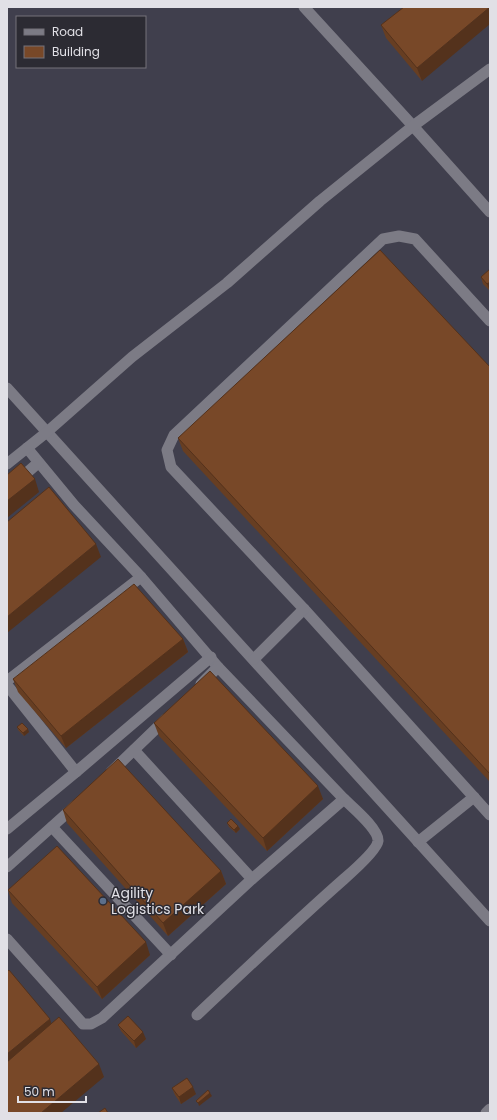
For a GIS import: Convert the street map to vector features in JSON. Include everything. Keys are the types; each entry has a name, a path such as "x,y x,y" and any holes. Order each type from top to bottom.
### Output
{"lane":[{"path":"304,7 414,126 490,212"},
{"path":"7,464 47,432 132,357 227,283 320,201 414,126 490,69"},
{"path":"490,321 415,239 399,236 383,239 174,435 167,450 171,467 304,609 490,815"},
{"path":"7,388 490,921"},
{"path":"27,448 57,490 141,577 218,667 377,834 378,840 376,846 362,863 287,930 197,1015"},
{"path":"7,490 38,463"},
{"path":"7,681 141,577"},
{"path":"254,659 304,609"},
{"path":"7,829 211,657"},
{"path":"196,689 218,667"},
{"path":"7,685 76,772"},
{"path":"101,781 174,711"},
{"path":"134,750 252,879"},
{"path":"7,867 85,796"},
{"path":"418,842 474,797"},
{"path":"7,939 83,1024 91,1024 102,1018 252,879 344,799"},
{"path":"52,827 171,955"},
{"path":"486,1113 490,1109"}],"shaded area":[{"path":"7,7 490,7 490,1113 7,1113"}],"building":[{"path":"404,7 490,7 417,68 381,25"},
{"path":"380,250 490,367 490,774 178,438"},
{"path":"490,269 490,282 487,284 481,277"},
{"path":"21,463 35,479 7,501 7,475"},
{"path":"49,487 96,544 7,617 7,522"},
{"path":"134,584 183,639 61,736 13,679"},
{"path":"210,671 318,786 263,838 154,723"},
{"path":"22,723 28,729 23,733 17,727"},
{"path":"118,759 221,871 163,923 63,810"},
{"path":"231,819 238,826 234,830 227,823"},
{"path":"57,846 146,942 97,987 8,890"},
{"path":"9,970 50,1019 7,1054 7,972"},
{"path":"128,1016 143,1032 134,1041 118,1025"},
{"path":"59,1017 99,1064 41,1113 7,1113 7,1062"},
{"path":"187,1078 193,1087 179,1097 172,1088"},
{"path":"208,1090 210,1093 198,1103 196,1101"},
{"path":"105,1108 108,1113 98,1113"}],"place":[{"name":"Agility Logistics Park","path":"103,901"}]}
